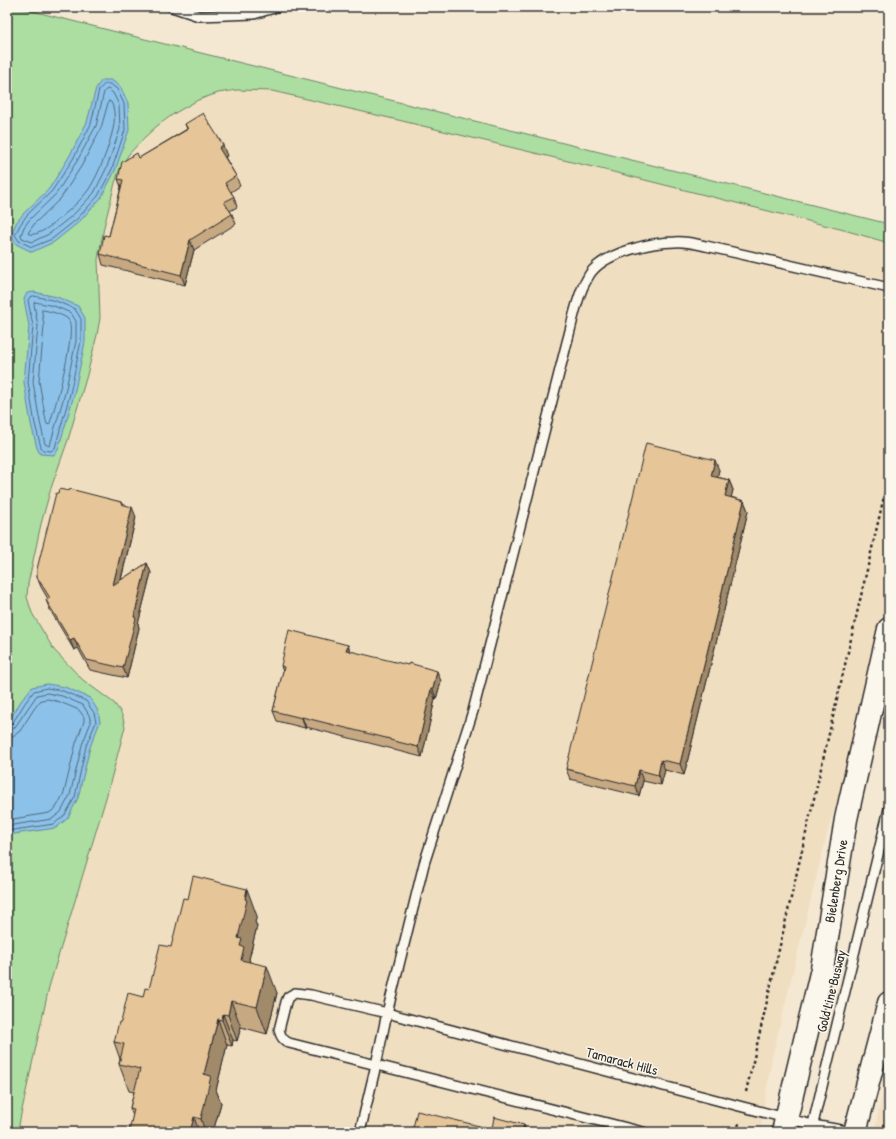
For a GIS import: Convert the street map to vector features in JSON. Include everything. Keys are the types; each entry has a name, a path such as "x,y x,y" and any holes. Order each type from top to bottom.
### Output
{"street":[{"name":"Bielenberg Drive","path":"784,1125 822,969 846,819 889,629"},
{"path":"855,1132 889,1003"}],"lane":[{"path":"172,7 199,16 254,14 277,7"},
{"path":"360,1132 387,1013 424,864 473,711 580,296 585,282 593,270 617,254 636,248 677,242 706,246 889,288"},
{"name":"Gold Line Busway","path":"812,1128 889,809"},
{"name":"Tamarack Hills","path":"376,1065 289,1043 283,1040 279,1030 288,997 295,993 311,995 387,1013 743,1107 784,1125 852,1132"},
{"path":"376,1065 643,1132"}],"path":[{"path":"737,1132 889,475"},
{"path":"883,1132 889,1106"}],"shaded area":[{"path":"7,7 16,7 889,224 889,634 828,830 772,1058 760,1132 7,1132"},
{"path":"889,1065 889,1132 874,1132 883,1092"}],"green space":[{"path":"7,7 16,7 889,224 889,243 844,230 609,171 272,91 237,90 218,93 198,100 175,113 145,137 129,154 120,168 115,183 98,259 100,318 97,335 68,440 51,488 41,524 28,584 27,597 32,613 54,650 83,680 114,703 120,711 125,727 106,798 49,987 18,1132 7,1132"}],"water":[{"path":"102,80 111,80 120,86 128,103 129,130 115,171 101,198 79,222 54,242 32,252 16,244 11,236 16,223 24,213 49,189 69,157 87,122 96,88"},
{"path":"34,292 57,297 78,306 85,318 85,342 74,395 58,450 54,455 40,454 37,448 31,424 24,382 29,326 24,299 27,293"},
{"path":"47,684 65,687 90,698 98,711 100,722 90,747 78,798 68,818 56,828 7,835 7,724 21,701 32,687"}],"building":[{"path":"203,113 223,145 219,148 236,176 225,183 234,197 224,202 232,214 190,240 181,275 100,254 104,235 109,236 123,180 118,179 122,162 137,153 139,158 188,129 185,124"},
{"path":"646,443 715,460 711,476 729,480 725,496 744,501 680,764 661,760 658,775 639,770 635,786 566,769"},
{"path":"59,489 69,491 70,489 121,502 121,504 132,507 113,585 147,563 134,617 136,618 123,668 87,660 74,638 70,640 46,600 50,598 37,577 37,569 56,493 58,493"},
{"path":"289,630 348,645 346,650 408,665 409,663 437,671 433,689 431,689 418,747 273,711 284,667 281,666"},
{"path":"193,876 247,889 245,899 247,900 238,938 242,939 240,946 244,947 241,960 267,966 257,1007 231,1001 228,1015 223,1014 222,1020 218,1019 204,1074 211,1076 201,1119 194,1117 190,1132 129,1132 134,1109 130,1108 140,1069 119,1064 124,1044 114,1042 119,1022 121,1022 128,993 143,997 145,988 149,989 160,945 171,947 183,898 188,899"},
{"path":"417,1111 492,1129 494,1117 524,1125 522,1132 412,1132"}]}
